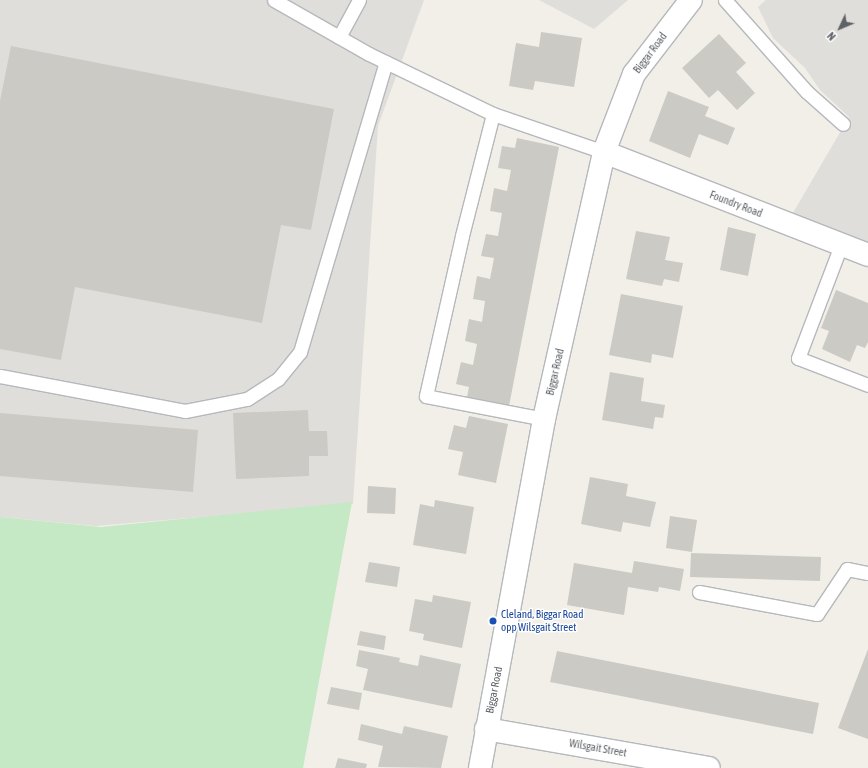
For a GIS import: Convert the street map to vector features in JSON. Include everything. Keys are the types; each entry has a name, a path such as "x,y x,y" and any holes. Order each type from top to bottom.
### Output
{"street":[{"name":"Biggar Road","path":"480,768 544,419 604,152 634,74 691,0"},
{"name":"Foundry Road","path":"604,152 868,256"},
{"name":"Wilsgait Street","path":"486,729 709,768"}],"lane":[{"path":"274,0 386,62 493,114 604,152"},
{"path":"339,37 359,0"},
{"path":"725,0 807,92 843,124"},
{"path":"0,376 185,411 247,399 278,379 300,352 386,62"},
{"path":"493,114 462,236 426,396 544,419"},
{"path":"840,245 798,358 868,385"},
{"path":"699,592 817,614 847,569 868,573"}],"shaded area":[{"path":"0,0 424,0 378,126 353,504 96,526 0,517"},
{"path":"539,0 628,0 594,29"},
{"path":"766,0 868,0 868,249 790,218 849,117 820,90 805,68 773,38 758,7"}],"green space":[{"path":"352,502 303,768 0,768 0,517 101,527"}],"building":[{"path":"541,32 582,38 574,87 535,81 533,90 509,86 516,43 539,47"},
{"path":"719,34 746,63 736,72 755,93 737,110 718,90 709,98 682,68"},
{"path":"11,46 334,109 311,230 281,225 262,323 75,287 61,360 0,349 0,101"},
{"path":"668,91 709,107 705,116 735,128 728,145 699,134 690,158 649,141"},
{"path":"517,138 559,147 509,406 467,397 469,387 456,384 461,362 473,365 477,344 465,341 469,319 482,322 485,301 473,299 477,276 490,279 494,258 481,256 486,234 498,236 502,213 490,211 494,188 507,191 511,170 498,168 502,146 515,148"},
{"path":"728,227 756,234 748,276 720,270"},
{"path":"636,231 670,237 665,260 683,263 679,282 664,279 662,286 626,279"},
{"path":"836,290 868,303 868,342 865,348 857,345 850,362 822,349 829,331 821,328"},
{"path":"621,294 683,306 673,358 652,354 651,363 609,355"},
{"path":"610,372 644,378 641,401 665,405 663,418 655,417 653,429 602,420"},
{"path":"308,410 309,431 327,431 328,456 309,456 309,476 236,479 233,413"},
{"path":"0,413 198,430 193,492 0,476"},
{"path":"469,416 508,424 496,483 458,475 463,452 448,449 454,425 466,428"},
{"path":"590,477 628,484 626,496 656,502 650,527 623,522 621,532 581,524"},
{"path":"368,486 396,488 395,514 367,513"},
{"path":"435,500 474,507 466,554 413,545 420,504 434,507"},
{"path":"670,516 697,520 692,552 666,548"},
{"path":"691,553 821,557 820,581 690,577"},
{"path":"634,561 684,569 680,591 659,587 658,592 628,587 624,615 567,605 574,563 632,573"},
{"path":"369,562 400,567 397,587 365,582"},
{"path":"433,595 471,602 462,648 423,640 424,634 409,631 415,599 432,602"},
{"path":"360,631 386,636 384,650 357,645"},
{"path":"868,649 868,739 838,728"},
{"path":"359,650 400,658 399,662 418,666 420,655 461,664 452,708 363,690 368,669 356,666"},
{"path":"557,651 819,703 813,734 550,682"},
{"path":"331,687 362,693 359,710 327,704"},
{"path":"361,724 402,734 404,726 448,736 441,768 378,767 383,746 358,740"},
{"path":"338,758 367,764 366,768 335,768"}],"place":[{"name":"Cleland, Biggar Road opp Wilsgait Street","path":"493,621"}]}
